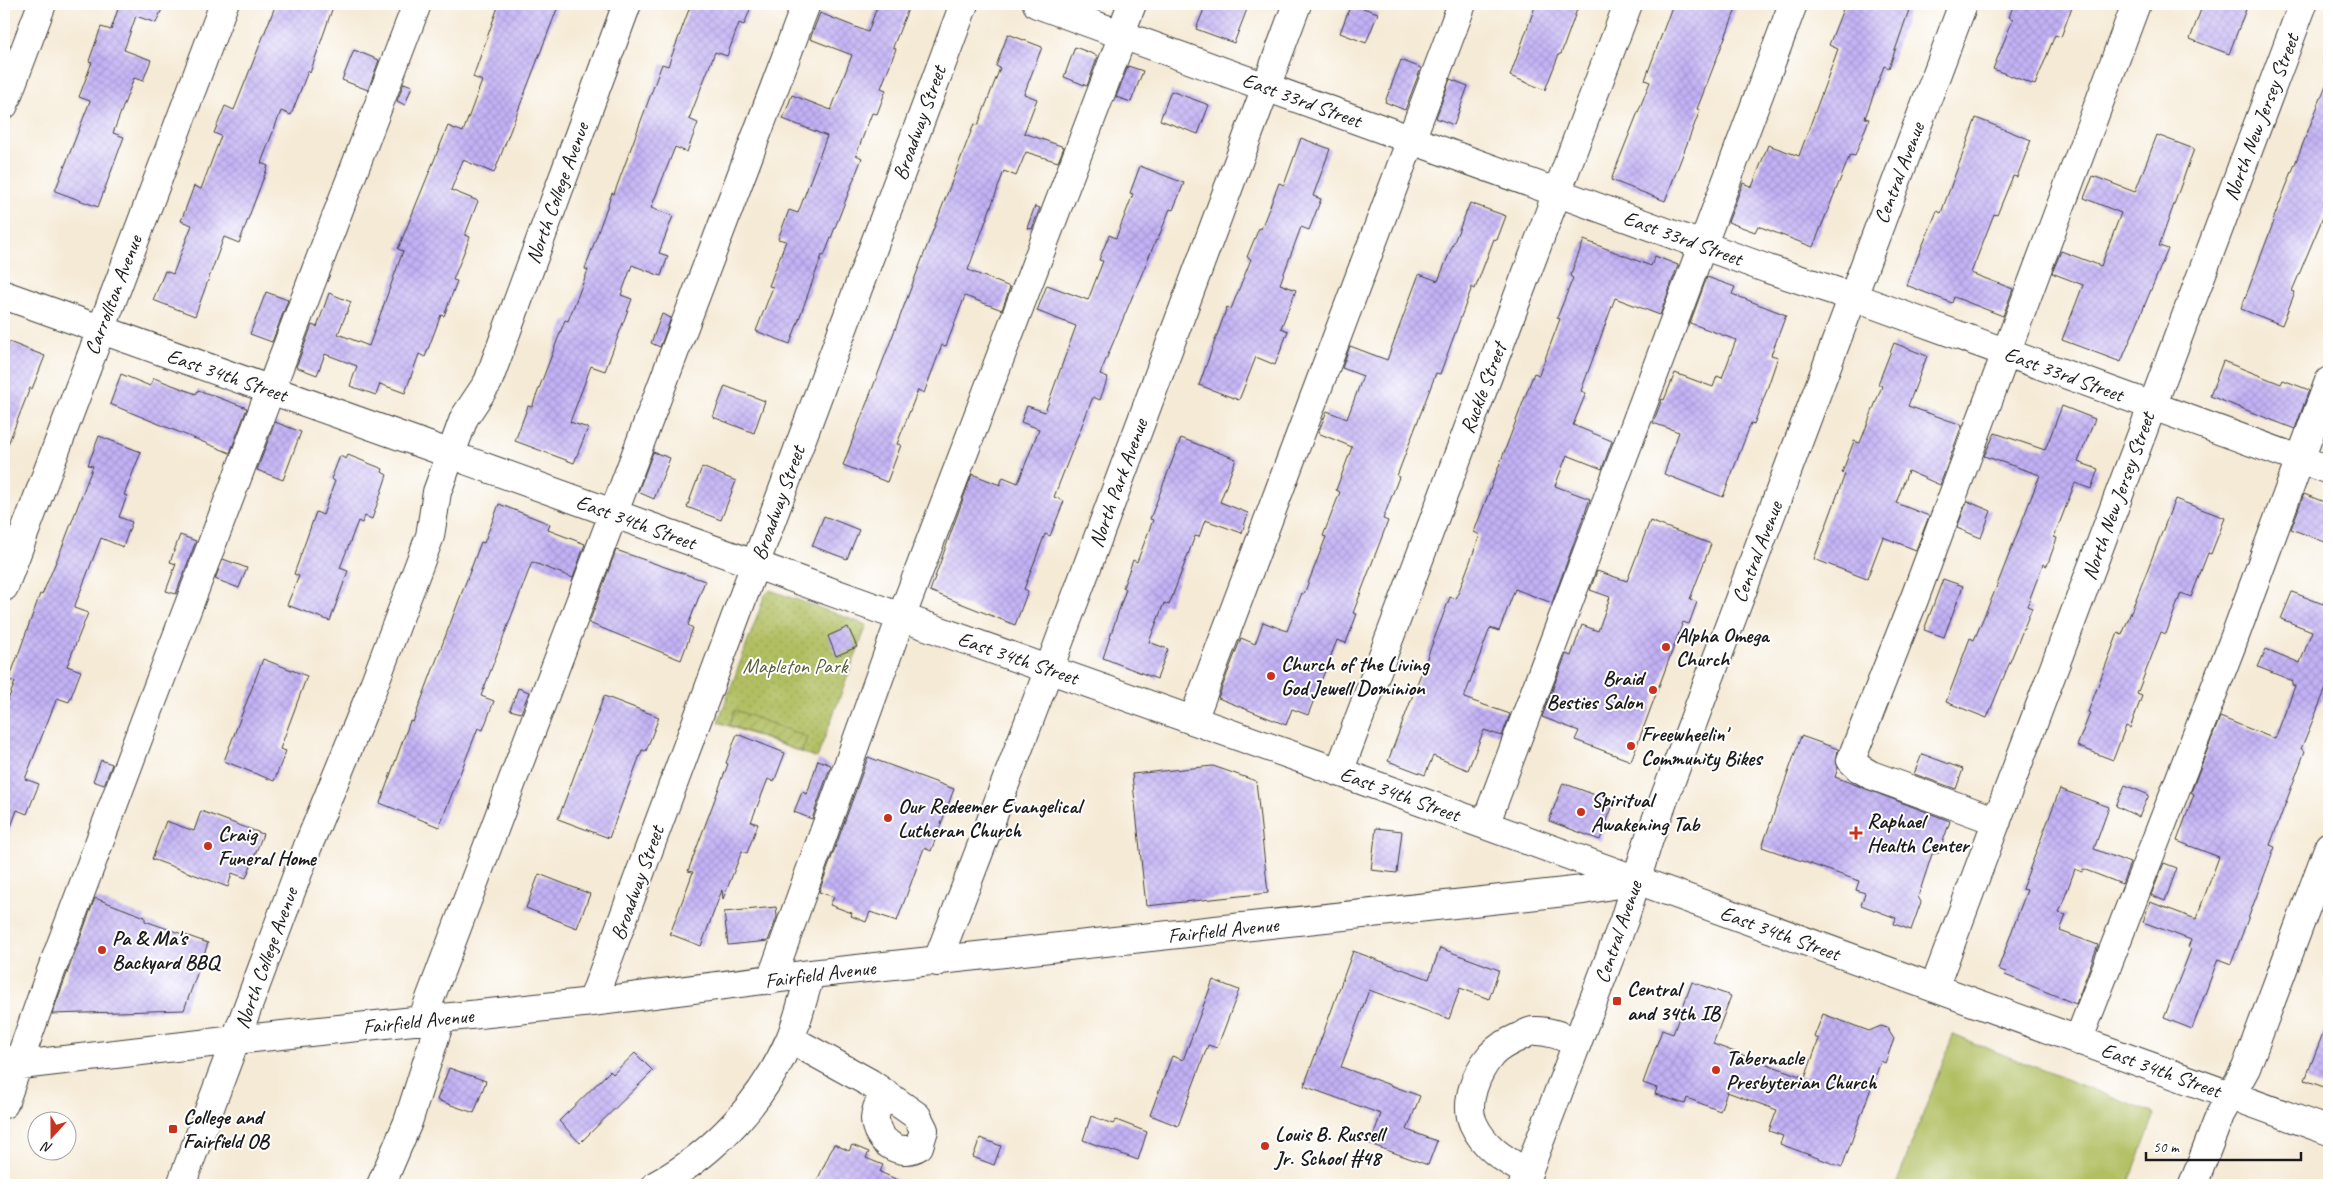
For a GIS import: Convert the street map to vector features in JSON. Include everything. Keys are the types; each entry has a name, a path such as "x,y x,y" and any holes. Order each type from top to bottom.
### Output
{"street":[{"path":"4,105 42,4"},
{"name":"Carrollton Avenue","path":"4,587 224,4"},
{"path":"4,1104 11,1066 50,974 269,390 417,4"},
{"name":"North College Avenue","path":"181,1185 308,846 370,695 430,536 436,492 460,458 464,418 488,382 627,4"},
{"path":"381,1185 408,1122 432,1019 612,514 806,4"},
{"name":"Broadway Street","path":"592,1002 964,4"},
{"name":"East 33rd Street","path":"1037,4 2329,470"},
{"path":"770,980 901,617 1123,35 1125,22 1132,4"},
{"name":"North Park Avenue","path":"937,962 1049,669 1296,4"},
{"path":"1193,720 1462,4"},
{"name":"Ruckle Street","path":"1339,772 1628,4"},
{"path":"1485,825 1794,4"},
{"name":"Central Avenue","path":"1526,1179 1624,920 1649,839 1962,4"},
{"path":"1997,821 1871,775 1859,768 1851,760 1915,598 2136,4"},
{"name":"North New Jersey Street","path":"1934,988 2151,405 2304,4"},
{"name":"East 34th Street","path":"4,295 612,514 1339,772 2078,1041 2329,1130"},
{"path":"2078,1041 2232,644 2329,381"},
{"path":"2193,1185 2217,1122 2246,1068 2329,846"},
{"name":"Fairfield Avenue","path":"11,1066 592,1002 811,974 937,962 1582,890 1636,881"},
{"path":"656,1185 697,1159 733,1126 763,1088 790,1039 811,974"},
{"path":"1526,1179 1488,1148 1472,1121 1470,1100 1479,1074 1492,1054 1510,1041 1532,1031 1553,1033 1577,1043"},
{"path":"790,1039 833,1061 885,1094"}],"green space":[{"name":"Mapleton Park","path":"770,590 867,625 817,758 718,722 765,595"},
{"path":"735,710 807,737 802,752 729,725"},
{"path":"1953,1035 2155,1114 2128,1185 1896,1185"}],"building":[{"path":"109,4 164,4 156,23 136,16 124,50 151,60 143,81 134,78 113,133 124,137 98,207 55,191 90,101 79,97 92,62 89,61 101,27 111,30 118,9"},
{"path":"276,4 334,4 310,73 308,71 291,115 281,111 261,163 268,166 239,243 224,237 195,316 153,300 165,271 173,274 192,225 181,221 194,186 201,189 221,136 214,133 225,106 234,110"},
{"path":"499,4 559,4 494,173 463,160 451,190 478,201 465,235 470,237 453,280 457,281 444,316 441,315 425,357 419,354 405,393 380,384 376,395 350,386 357,366 325,354 317,375 296,367 312,325 317,327 329,293 351,302 338,334 369,346 403,251 398,249 448,126 463,132 482,81 473,77"},
{"path":"691,4 752,4 744,25 739,23 727,56 715,52 689,119 698,123 687,152 675,147 651,208 673,216 659,253 668,256 661,276 632,265 621,295 632,299 605,371 591,366 570,422 588,428 574,463 515,441 528,406 532,407 565,320 568,321 588,270 585,269 612,193 614,194 662,64 668,66"},
{"path":"878,4 910,4 893,47 896,49 881,88 886,90 877,114 872,113 856,155 862,158 824,256 822,255 790,344 756,331 773,287 769,286 786,241 778,239 789,210 798,213 827,136 783,119 792,95 831,110 852,55 810,39 820,13 868,32"},
{"path":"1206,4 1249,4 1234,43 1196,29"},
{"path":"1351,4 1378,13 1366,43 1340,33"},
{"path":"1536,4 1579,4 1561,54 1559,54 1545,90 1510,76"},
{"path":"1673,4 1738,4 1697,109 1700,110 1665,201 1611,180 1650,82 1645,80"},
{"path":"1845,4 1911,4 1889,68 1884,66 1865,118 1869,119 1855,156 1850,155 1813,247 1758,226 1755,232 1728,222 1743,183 1752,187 1768,145 1799,156 1838,49 1829,45"},
{"path":"2014,4 2073,4 2061,37 2055,35 2035,85 1993,69 2013,19 2009,17"},
{"path":"2203,4 2248,4 2229,54 2190,39"},
{"path":"1008,34 1042,47 1024,94 1037,99 1024,133 1064,147 1058,162 1026,152 1016,176 1004,171 968,270 1010,287 1002,310 965,296 946,346 942,345 924,393 918,390 897,444 901,445 887,482 843,465 974,124 978,125 1000,68 996,66"},
{"path":"1075,47 1098,56 1087,86 1064,77"},
{"path":"354,50 379,60 368,90 342,80"},
{"path":"1401,60 1421,68 1405,110 1385,102"},
{"path":"1128,66 1143,71 1131,102 1116,97"},
{"path":"1450,79 1468,86 1454,125 1436,118"},
{"path":"2328,80 2329,188 2324,201 2329,203 2292,291 2295,292 2282,325 2241,309 2273,220"},
{"path":"404,83 412,86 405,105 397,101"},
{"path":"1171,91 1209,105 1198,134 1160,120"},
{"path":"1976,118 2031,140 2017,177 2013,176 1997,215 1994,214 1971,273 2013,289 2003,316 1954,297 1952,303 1906,285 1937,211 1941,213"},
{"path":"2157,135 2194,149 2159,246 2168,249 2121,362 2062,340 2083,285 2052,273 2061,251 2101,266 2121,213 2084,198 2093,176 2135,192"},
{"path":"1301,138 1330,149 1313,196 1321,199 1309,230 1301,227 1280,284 1296,290 1281,328 1288,331 1275,365 1256,357 1239,400 1199,385 1227,307 1231,309 1251,259 1247,257 1259,228 1261,229 1279,183 1284,185"},
{"path":"1140,166 1184,183 1173,210 1170,209 1156,240 1100,374 1108,377 1100,400 1093,397 1054,497 1064,501 1050,536 1045,534 1024,589 1028,591 1015,625 930,591 972,474 1000,485 1003,477 1018,483 1039,429 1021,422 1027,406 1045,412 1076,326 1037,311 1047,285 1088,300 1103,261 1099,260 1109,235 1116,238 1133,194 1130,193"},
{"path":"1470,203 1506,216 1497,240 1494,239 1475,289 1472,287 1440,374 1436,373 1397,476 1399,477 1383,519 1388,521 1353,613 1357,614 1346,643 1337,640 1308,715 1292,709 1286,725 1218,698 1241,638 1255,644 1263,622 1287,631 1302,593 1304,594 1326,537 1323,536 1340,492 1336,490 1352,447 1318,433 1327,411 1347,419 1363,376 1342,368 1350,346 1387,360 1419,274 1438,281"},
{"path":"1035,206 1040,208 1032,229 1027,228"},
{"path":"1584,240 1651,266 1655,256 1678,265 1660,315 1615,298 1581,391 1586,393 1573,425 1612,441 1602,469 1567,455 1555,486 1590,499 1552,603 1515,589 1499,631 1490,628 1464,698 1510,714 1502,736 1484,730 1468,770 1433,756 1425,775 1388,761 1450,597 1456,599 1480,535 1474,532 1534,373 1539,375 1560,319 1557,318 1573,278 1570,276"},
{"path":"1707,277 1735,287 1732,294 1786,315 1771,355 1778,357 1765,395 1754,424 1751,423 1723,497 1664,474 1679,432 1653,423 1675,373 1713,387 1717,376 1722,378 1736,340 1690,323"},
{"path":"266,292 288,300 272,342 250,334"},
{"path":"662,314 671,318 660,347 651,343"},
{"path":"9,342 45,356 32,389 30,388 5,452 4,355"},
{"path":"1894,343 1927,356 1908,406 1962,425 1940,485 1908,471 1896,503 1929,516 1916,550 1883,537 1867,579 1814,559 1845,474 1842,473 1854,441 1860,443 1882,386 1878,384"},
{"path":"2223,361 2281,384 2283,380 2309,390 2295,429 2210,396"},
{"path":"121,374 150,386 154,378 196,394 198,390 247,408 230,453 110,404"},
{"path":"725,386 765,401 754,433 713,417"},
{"path":"2062,406 2095,419 2078,462 2098,469 2091,489 2075,483 2054,537 2057,538 2047,566 2043,564 2027,606 2032,608 1987,718 1946,702 1970,638 1974,640 1994,593 2040,475 1984,456 1995,433 2045,450"},
{"path":"275,422 301,432 283,480 257,470"},
{"path":"99,436 141,452 124,495 127,496 119,517 132,522 123,547 101,538 74,608 88,613 67,666 81,671 69,702 57,698 25,779 39,784 27,814 17,810 6,841 4,840 4,710 15,682 9,680 40,594 42,595 63,545 93,466 88,465"},
{"path":"1181,438 1236,459 1220,502 1248,513 1242,533 1205,520 1199,537 1195,536 1169,605 1164,603 1149,642 1168,649 1157,679 1103,658 1126,589 1123,587 1133,560 1137,562 1153,520 1150,519"},
{"path":"653,452 670,458 654,499 638,492"},
{"path":"348,455 383,469 382,472 387,475 372,519 365,516 362,523 358,521 340,568 348,571 330,621 287,605 299,576 294,574 316,512 323,515 335,481 331,479 340,456 346,459"},
{"path":"702,467 736,481 721,520 687,507"},
{"path":"2304,494 2329,504 2329,529 2325,542 2291,529"},
{"path":"2175,499 2225,518 2211,554 2208,553 2191,597 2181,593 2166,634 2161,632 2137,694 2142,696 2130,728 2126,726 2113,760 2077,746 2118,633 2122,635"},
{"path":"1967,501 1991,511 1981,538 1957,528"},
{"path":"499,504 550,524 548,530 585,544 573,578 532,562 481,696 494,701 483,730 478,728 439,827 380,803 410,721 413,722 481,542 484,543"},
{"path":"824,516 859,530 847,559 812,546"},
{"path":"1650,521 1711,544 1690,599 1697,602 1689,624 1683,622 1631,761 1575,740 1579,731 1542,717 1566,654 1571,656 1582,625 1598,631 1610,597 1590,590 1597,571 1627,581"},
{"path":"180,535 196,541 176,594 166,591 176,564 170,562"},
{"path":"616,550 705,581 688,625 693,628 681,660 589,623"},
{"path":"223,559 247,568 239,588 215,579"},
{"path":"1943,579 1963,586 1944,637 1924,630"},
{"path":"2328,591 2329,681 2301,749 2305,751 2270,845 2275,847 2231,964 2218,959 2192,1029 2164,1018 2191,949 2188,947 2191,940 2143,922 2150,902 2196,919 2219,857 2177,841 2194,794 2191,792 2220,717 2275,739 2295,686 2292,685 2293,681 2258,667 2266,649 2300,663 2312,631 2281,619 2292,592 2323,604"},
{"path":"848,627 857,647 836,656 828,636"},
{"path":"263,659 307,676 280,749 286,751 274,781 224,761"},
{"path":"518,688 529,692 521,713 510,710"},
{"path":"604,696 659,717 646,751 642,750 609,838 558,819"},
{"path":"737,734 785,753 774,782 768,779 751,822 758,824 747,853 742,851 723,899 722,890 701,946 670,934 693,872 688,871 728,764 726,763"},
{"name":"Raphael Health Center","path":"1801,736 1838,749 1836,763 1838,768 1835,777 1950,821 1939,853 1932,854 1918,897 1921,902 1911,930 1894,924 1896,918 1861,905 1865,893 1856,890 1859,881 1762,847"},
{"path":"1922,754 1963,769 1956,789 1914,774"},
{"name":"Our Redeemer Evangelical Lutheran Church","path":"868,757 954,789 931,851 924,848 897,921 870,912 866,922 851,916 852,913 830,905 834,897 819,892"},
{"path":"101,760 112,764 104,785 93,781"},
{"path":"818,760 831,765 812,819 794,812 802,792 807,794"},
{"path":"1213,766 1256,781 1268,893 1146,906 1132,774"},
{"name":"Spiritual Awakening Tab","path":"1563,783 1614,802 1600,840 1549,821"},
{"path":"2125,785 2149,795 2139,817 2116,806"},
{"path":"2060,789 2109,807 2094,849 2130,863 2122,884 2083,869 2082,872 2075,869 2059,913 2066,915 2060,931 2098,945 2076,1004 2005,975 2006,972 1998,969 2027,890 2022,889"},
{"name":"Craig Funeral Home","path":"201,811 263,834 246,878 232,873 228,887 152,859 166,821 194,831"},
{"path":"1376,828 1402,831 1397,873 1371,870"},
{"path":"2164,863 2177,868 2165,901 2151,895"},
{"path":"539,874 590,894 577,928 526,908"},
{"name":"Pa & Ma's Backyard BBQ","path":"95,898 145,917 145,921 208,943 184,1010 52,1014"},
{"path":"776,907 777,917 768,941 728,945 724,912"},
{"path":"1440,948 1499,970 1489,999 1460,988 1449,1019 1369,990 1341,1067 1420,1096 1407,1130 1437,1141 1428,1165 1370,1144 1381,1114 1304,1086 1353,951 1429,979"},
{"path":"1213,980 1239,990 1217,1048 1208,1045 1178,1126 1150,1115 1172,1056 1183,1060"},
{"name":"Tabernacle Presbyterian Church","path":"1692,982 1731,996 1713,1044 1805,1078 1819,1039 1814,1037 1823,1014 1869,1031 1881,1026 1887,1028 1894,1039 1885,1063 1881,1061 1842,1167 1780,1144 1783,1136 1769,1131 1777,1110 1727,1092 1720,1111 1687,1098 1685,1104 1655,1094 1657,1088 1643,1083 1662,1030 1673,1034"},
{"path":"2329,1020 2329,1089 2305,1080"},
{"path":"635,1053 653,1071 580,1143 559,1121 610,1071 613,1074"},
{"path":"449,1068 486,1081 474,1113 437,1100"},
{"path":"1091,1116 1113,1124 1116,1120 1147,1132 1138,1160 1083,1140"},
{"path":"980,1138 1001,1146 994,1165 973,1157"},
{"path":"834,1144 849,1151 852,1145 869,1152 866,1158 883,1165 880,1172 909,1185 815,1185"}],"place":[{"name":"Alpha Omega Church","path":"1666,647"},
{"name":"Church of the Living God Jewell Dominion","path":"1271,676"},
{"name":"Braid Besties Salon","path":"1653,690"},
{"name":"Freewheelin' Community Bikes","path":"1631,746"},
{"name":"Spiritual Awakening Tab","path":"1581,812"},
{"name":"Our Redeemer Evangelical Lutheran Church","path":"888,818"},
{"name":"Raphael Health Center","path":"1856,833"},
{"name":"Craig Funeral Home","path":"208,846"},
{"name":"Pa & Ma's Backyard BBQ","path":"102,950"},
{"name":"Central and 34th IB","path":"1617,1001"},
{"name":"Tabernacle Presbyterian Church","path":"1716,1070"},
{"name":"College and Fairfield OB","path":"173,1129"},
{"name":"Louis B. Russell Jr. School #48","path":"1265,1146"}]}
